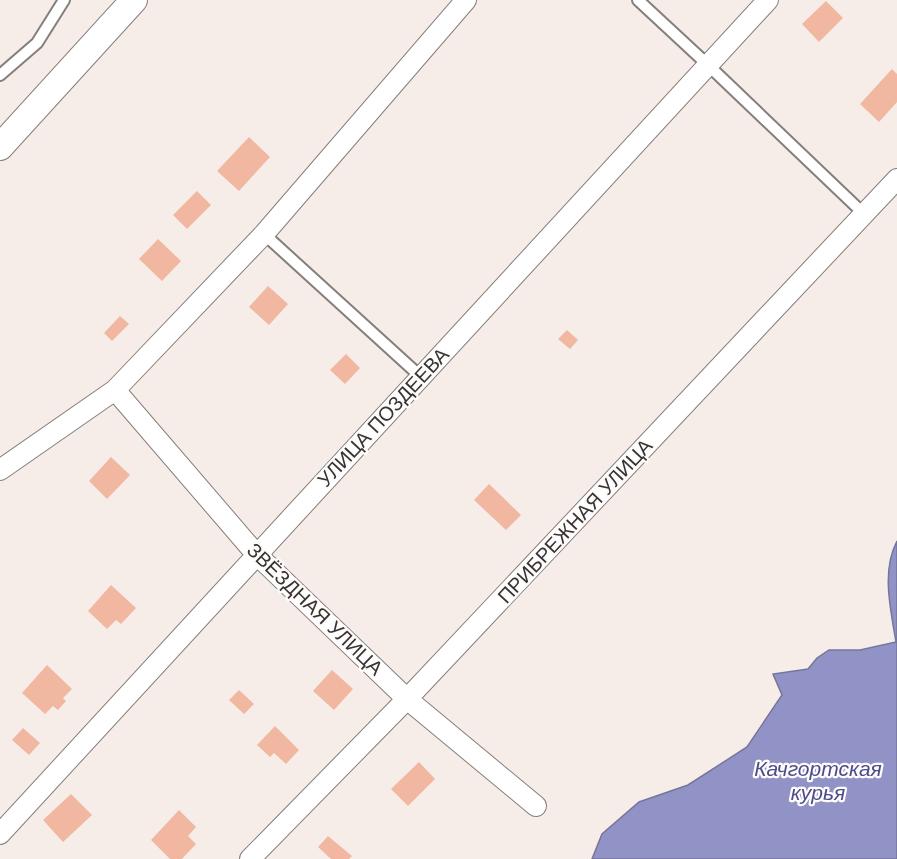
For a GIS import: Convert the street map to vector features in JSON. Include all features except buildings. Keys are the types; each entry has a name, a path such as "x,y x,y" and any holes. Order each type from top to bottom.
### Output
{"street":[{"path":"0,147 134,0"},
{"path":"0,470 115,390 264,234 466,0"},
{"name":"УЛИЦА ПОЗДЕЕВА","path":"0,834 768,0"},
{"name":"ПРИБРЕЖНАЯ УЛИЦА","path":"250,859 407,699 897,179"},
{"name":"ЗВЁЗДНАЯ УЛИЦА","path":"115,390 256,554 407,699 536,806"}],"lane":[{"path":"0,75 37,43 64,0"},
{"path":"638,0 864,214"},
{"path":"264,234 420,376"}],"water":[{"name":"Качгортская курья","path":"897,541 897,859 592,859 602,834 639,802 688,785 747,747 782,695 773,674 808,669 817,658 829,650 860,650 896,642 888,578 889,565"}]}
